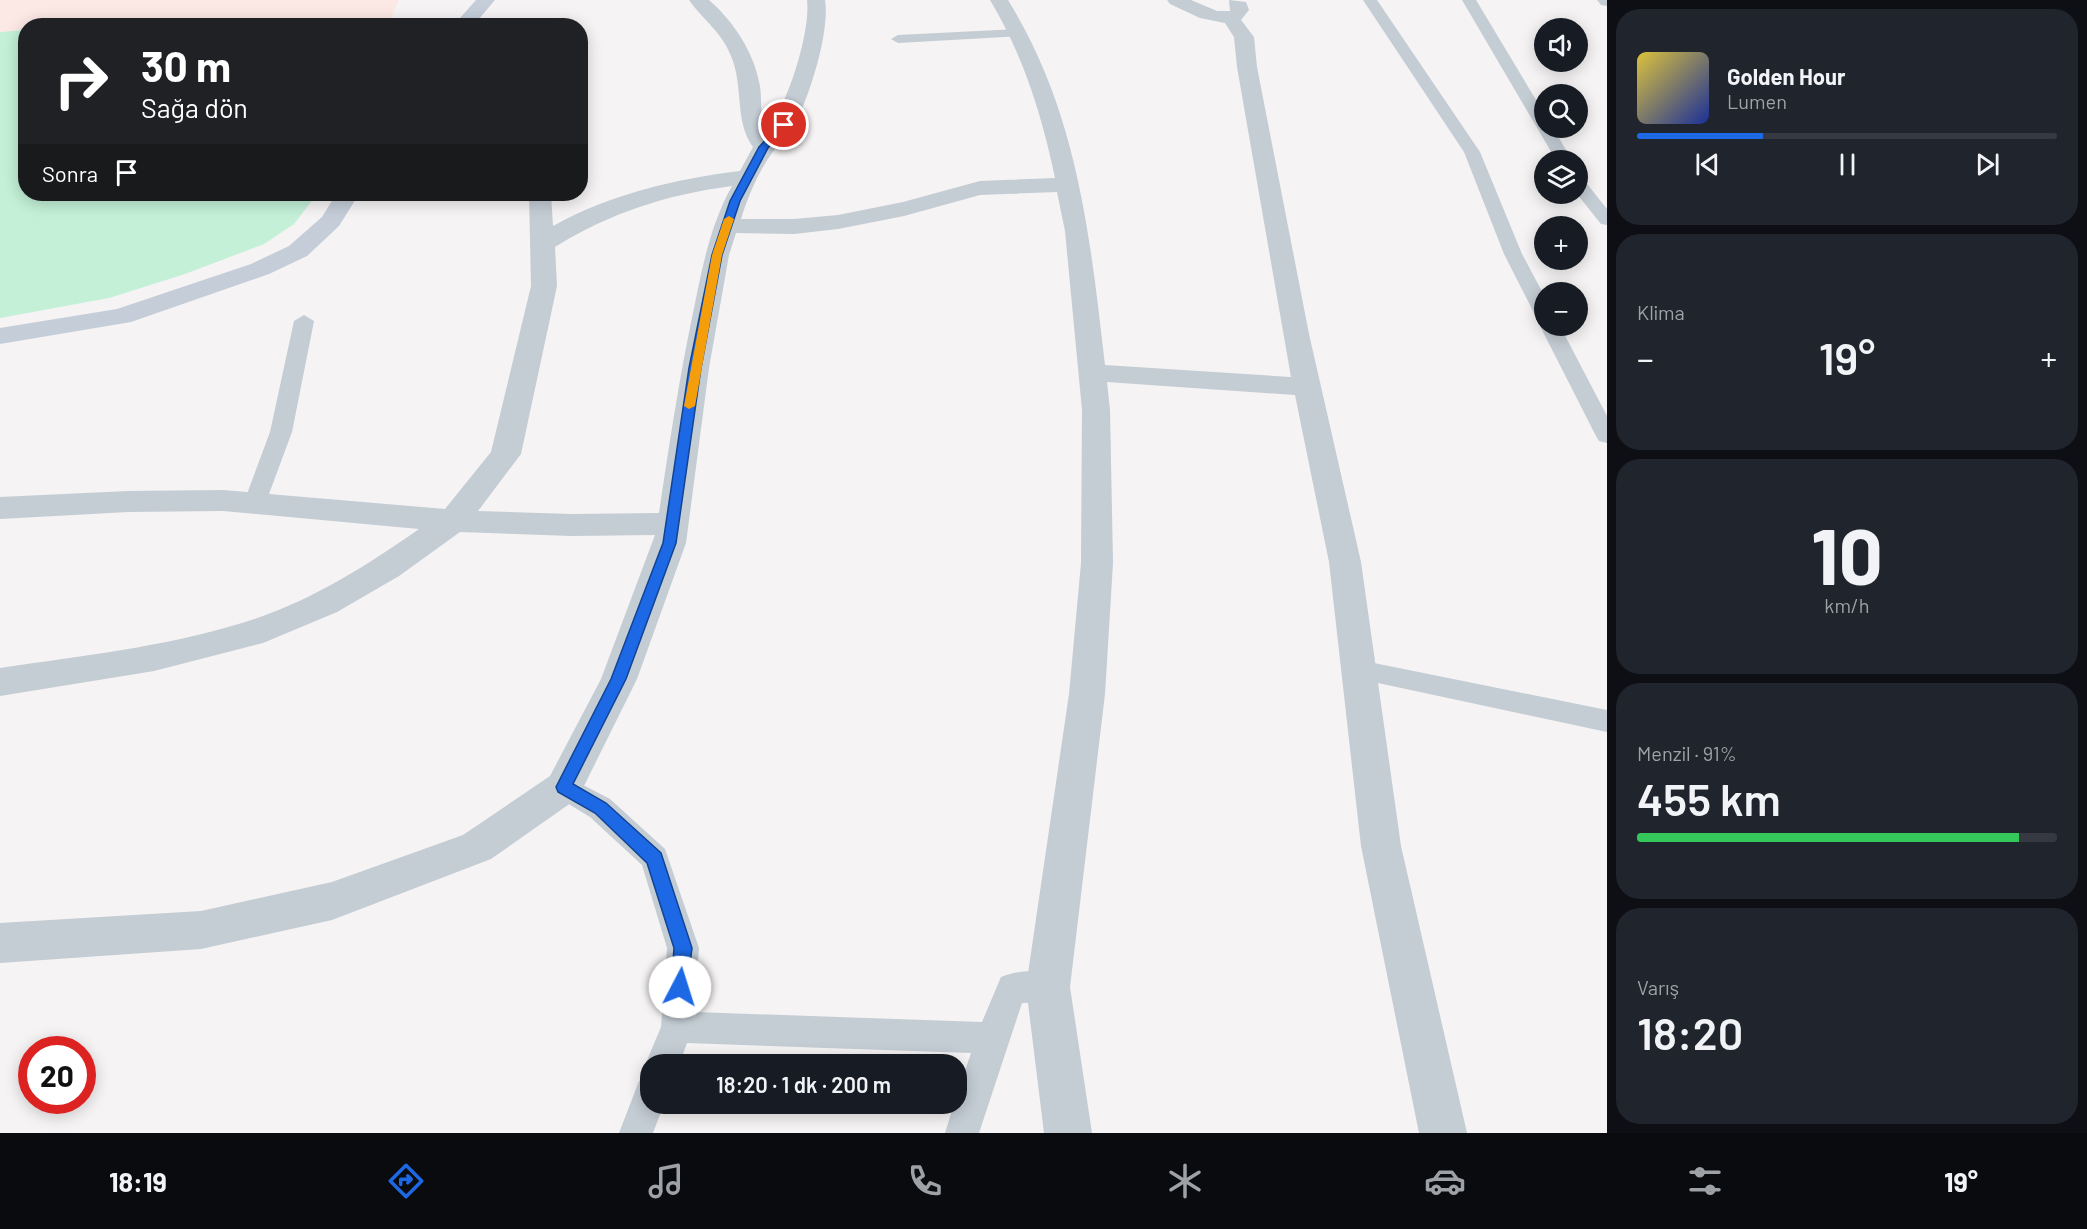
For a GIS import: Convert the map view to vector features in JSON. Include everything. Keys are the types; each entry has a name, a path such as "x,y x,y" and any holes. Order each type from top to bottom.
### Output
{"street":[{"path":"469,18 486,0"},
{"path":"698,0 716,15 734,40 747,68 751,99 751,130 764,147"},
{"path":"0,943 201,930 333,901 477,847 564,787 619,679 670,543 695,368 717,255 735,201 764,147 784,125 802,82 818,13 816,0"},
{"path":"999,0 1019,0"},
{"path":"999,0 1019,33 1055,125 1077,231 1096,410 1097,563 1087,694 1048,987 1068,1133"},
{"path":"1176,0 1209,15 1233,9 1244,37 1247,67 1308,387 1345,562 1381,846 1443,1133"},
{"path":"542,244 565,228 657,194 748,177"},
{"path":"727,225 766,229 804,226 904,209 978,188 1006,184 1067,185"},
{"path":"0,336 122,316 260,269 298,251 331,221 343,201"},
{"path":"0,682 154,658 251,634 325,603 387,568 454,520 506,454 544,286 540,201"},
{"path":"1092,373 1308,387"},
{"path":"0,508 165,501 255,502 454,520 604,527 673,523"}],"lane":[{"path":"1370,0 1472,152 1513,254 1534,294"},
{"path":"1469,0 1558,150"},
{"path":"898,39 1019,33"},
{"path":"1588,196 1607,220"},
{"path":"255,502 281,432 304,321"},
{"path":"1555,336 1607,436"},
{"path":"1359,670 1607,721"},
{"path":"564,787 600,808 655,858 683,948 676,1027 666,1054"},
{"path":"962,1133 992,1038 1012,988 1048,987"},
{"path":"676,1027 992,1038"},
{"path":"636,1133 643,1114"}],"shaded area":[{"path":"0,0 399,0 391,18 18,18 18,31 0,32"}],"green space":[{"path":"18,31 18,201 312,201 294,224 264,244 185,274 109,298 0,318 0,32"}],"slow traffic":[{"path":"689,406 717,255 729,219"}],"route":[{"path":"680,987 683,948 655,858 600,808 564,787 619,679 670,543 695,368 717,255 735,201 764,147 784,125"}]}
